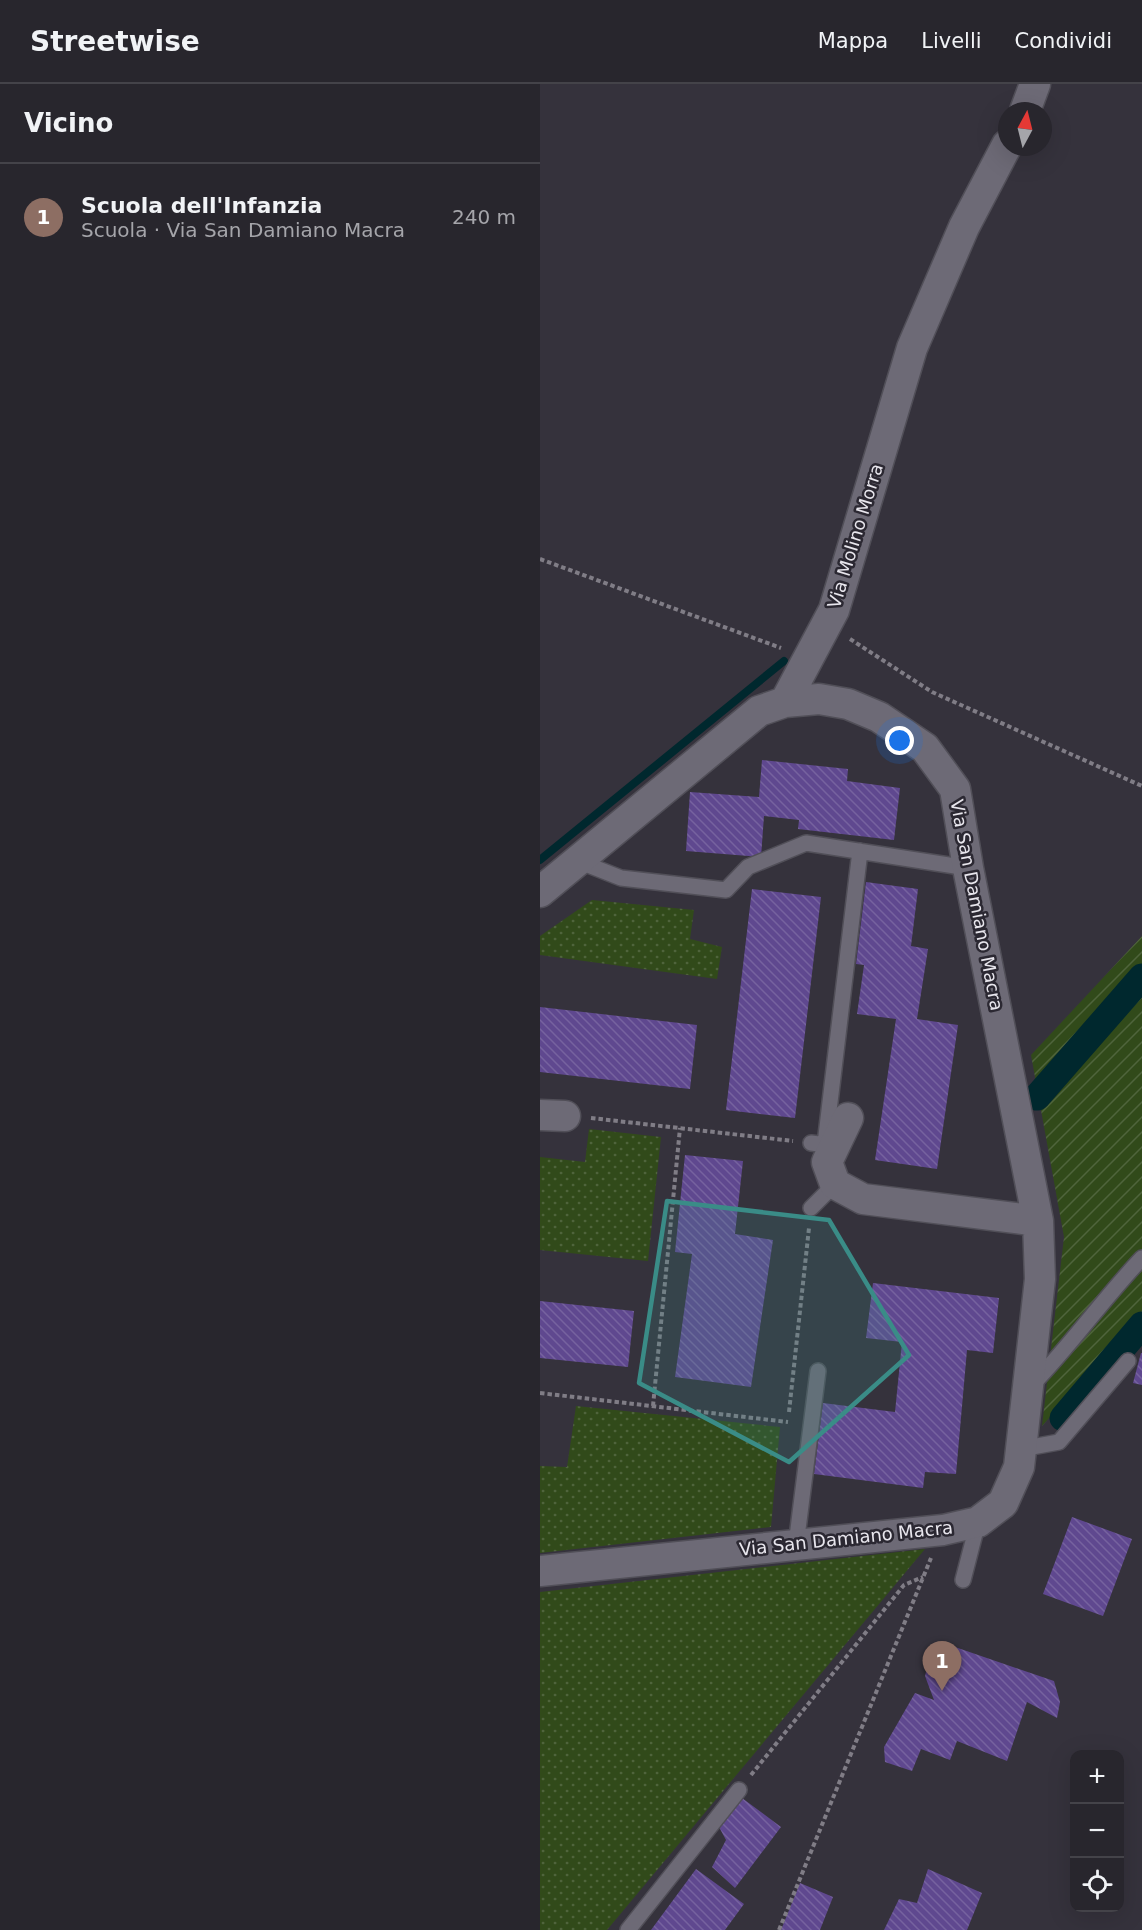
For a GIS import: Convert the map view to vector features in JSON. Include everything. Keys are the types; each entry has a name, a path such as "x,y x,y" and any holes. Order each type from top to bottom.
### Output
{"street":[{"path":"1028,102 1035,84"},
{"name":"Via Molino Morra","path":"784,702 834,610 912,348 964,227 1001,156"},
{"name":"Via San Damiano Macra","path":"540,1571 943,1530 978,1522 1003,1503 1019,1467 1040,1279 1038,1221 968,868 955,789 925,748 879,717 848,704 819,699 784,702"},
{"path":"540,892 759,711 784,702"},
{"path":"848,1118 824,1144 827,1162 835,1184 863,1199 1038,1221"}],"lane":[{"path":"578,861 621,878 726,890 748,867 806,843 968,868"},
{"path":"824,1144 860,851"},
{"path":"811,1208 835,1184"},
{"path":"1027,1389 1056,1360 1113,1288 1142,1258"},
{"path":"1021,1449 1059,1442 1128,1361"},
{"path":"795,1545 818,1371"},
{"path":"963,1580 978,1522"},
{"path":"628,1930 739,1790"}],"path":[{"path":"540,559 808,658"},
{"path":"826,625 932,692 1142,786"},
{"path":"553,1115 824,1144"},
{"path":"653,1406 680,1128"},
{"path":"787,1434 811,1208"},
{"path":"540,1393 788,1422"},
{"path":"779,1930 943,1530"},
{"path":"739,1790 904,1585 923,1577"}],"highlighted area":[{"path":"667,1201 829,1220 909,1355 789,1462 639,1383"}],"green space":[{"path":"592,900 694,910 690,939 722,947 717,979 540,955 540,936"},
{"path":"1142,936 1142,1314 1042,1426 1064,1237 1031,1055"},
{"path":"589,1129 661,1137 648,1261 540,1250 540,1157 585,1162"},
{"path":"576,1406 780,1427 771,1527 540,1553 540,1466 567,1467"},
{"path":"925,1549 607,1930 540,1930 540,1592"}],"building":[{"path":"762,760 848,769 847,781 900,788 894,840 798,829 799,820 764,816 761,857 686,851 690,792 759,797"},
{"path":"866,882 918,889 911,946 928,949 917,1019 958,1025 937,1169 875,1160 896,1019 857,1014 864,965 856,964"},
{"path":"752,889 821,897 795,1118 726,1110"},
{"path":"540,1007 697,1025 690,1089 540,1072"},
{"path":"685,1155 743,1161 735,1234 773,1240 751,1387 675,1377 692,1254 675,1252"},
{"path":"873,1283 999,1298 993,1353 967,1350 956,1474 925,1472 923,1488 814,1474 823,1403 895,1412 902,1342 866,1338"},
{"path":"540,1301 634,1311 628,1367 540,1358"},
{"path":"1142,1353 1142,1385 1133,1383"},
{"path":"1072,1517 1132,1539 1103,1616 1043,1594"},
{"path":"955,1647 1054,1681 1060,1702 1057,1718 1027,1702 1007,1761 957,1741 950,1760 921,1749 912,1771 885,1762 884,1747 915,1693 934,1700 925,1676 929,1660 940,1651"},
{"path":"742,1798 781,1827 735,1888 712,1867 726,1840 719,1827"},
{"path":"696,1869 744,1904 725,1930 651,1930"},
{"path":"928,1869 982,1893 967,1930 884,1930 899,1899 917,1903"},
{"path":"800,1883 833,1897 820,1930 781,1930"}],"waterway":[{"path":"540,860 784,661"},
{"path":"1037,1097 1142,977"},
{"path":"1063,1418 1142,1325"}],"place":[{"name":"Scuola dell'Infanzia","path":"942,1691"}]}
